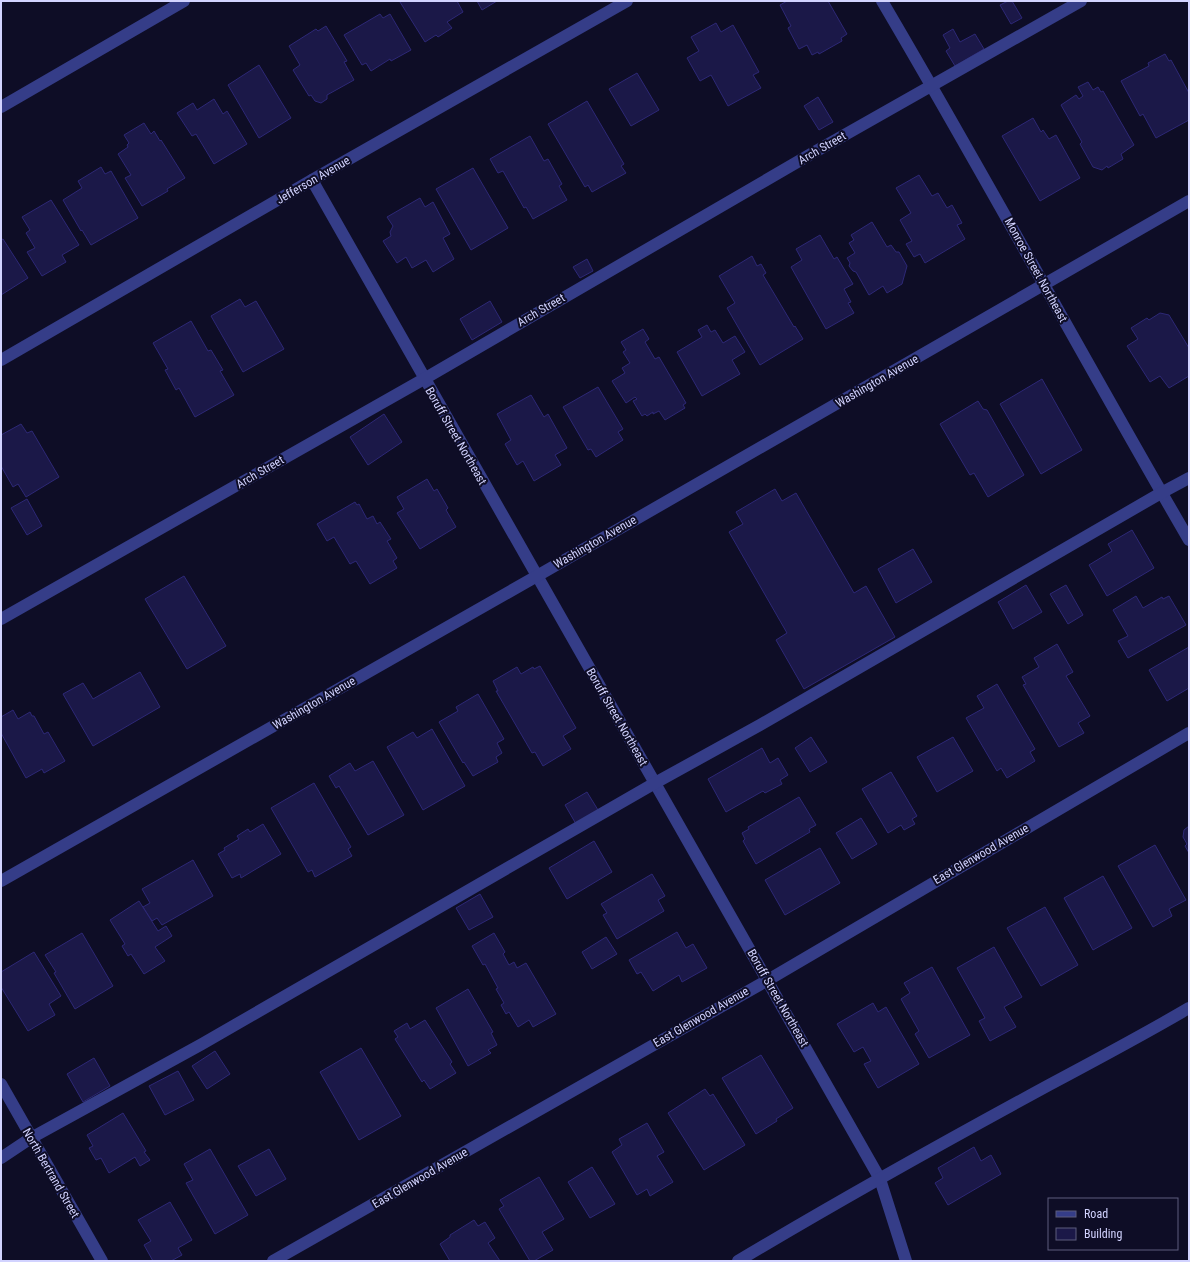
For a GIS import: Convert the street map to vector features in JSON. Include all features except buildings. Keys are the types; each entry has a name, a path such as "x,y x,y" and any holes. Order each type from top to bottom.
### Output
{"street":[{"path":"1,107 184,1"},
{"name":"Jefferson Avenue","path":"1,360 312,180 627,1"},
{"name":"Monroe Street Northeast","path":"882,1 932,86 1189,540"},
{"name":"Arch Street","path":"1,619 424,379 811,154 1081,1"},
{"name":"Boruff Street Northeast","path":"312,180 880,1178 906,1261"},
{"name":"Washington Avenue","path":"1,881 537,576 1189,201"},
{"path":"1,1158 31,1138 202,1044 655,783 767,721 1161,492 1189,478"},
{"name":"East Glenwood Avenue","path":"273,1261 768,980 1189,733"},
{"path":"738,1261 880,1178 1145,1034 1189,1008"},
{"name":"North Bertrand Street","path":"1,1084 102,1261"}]}
